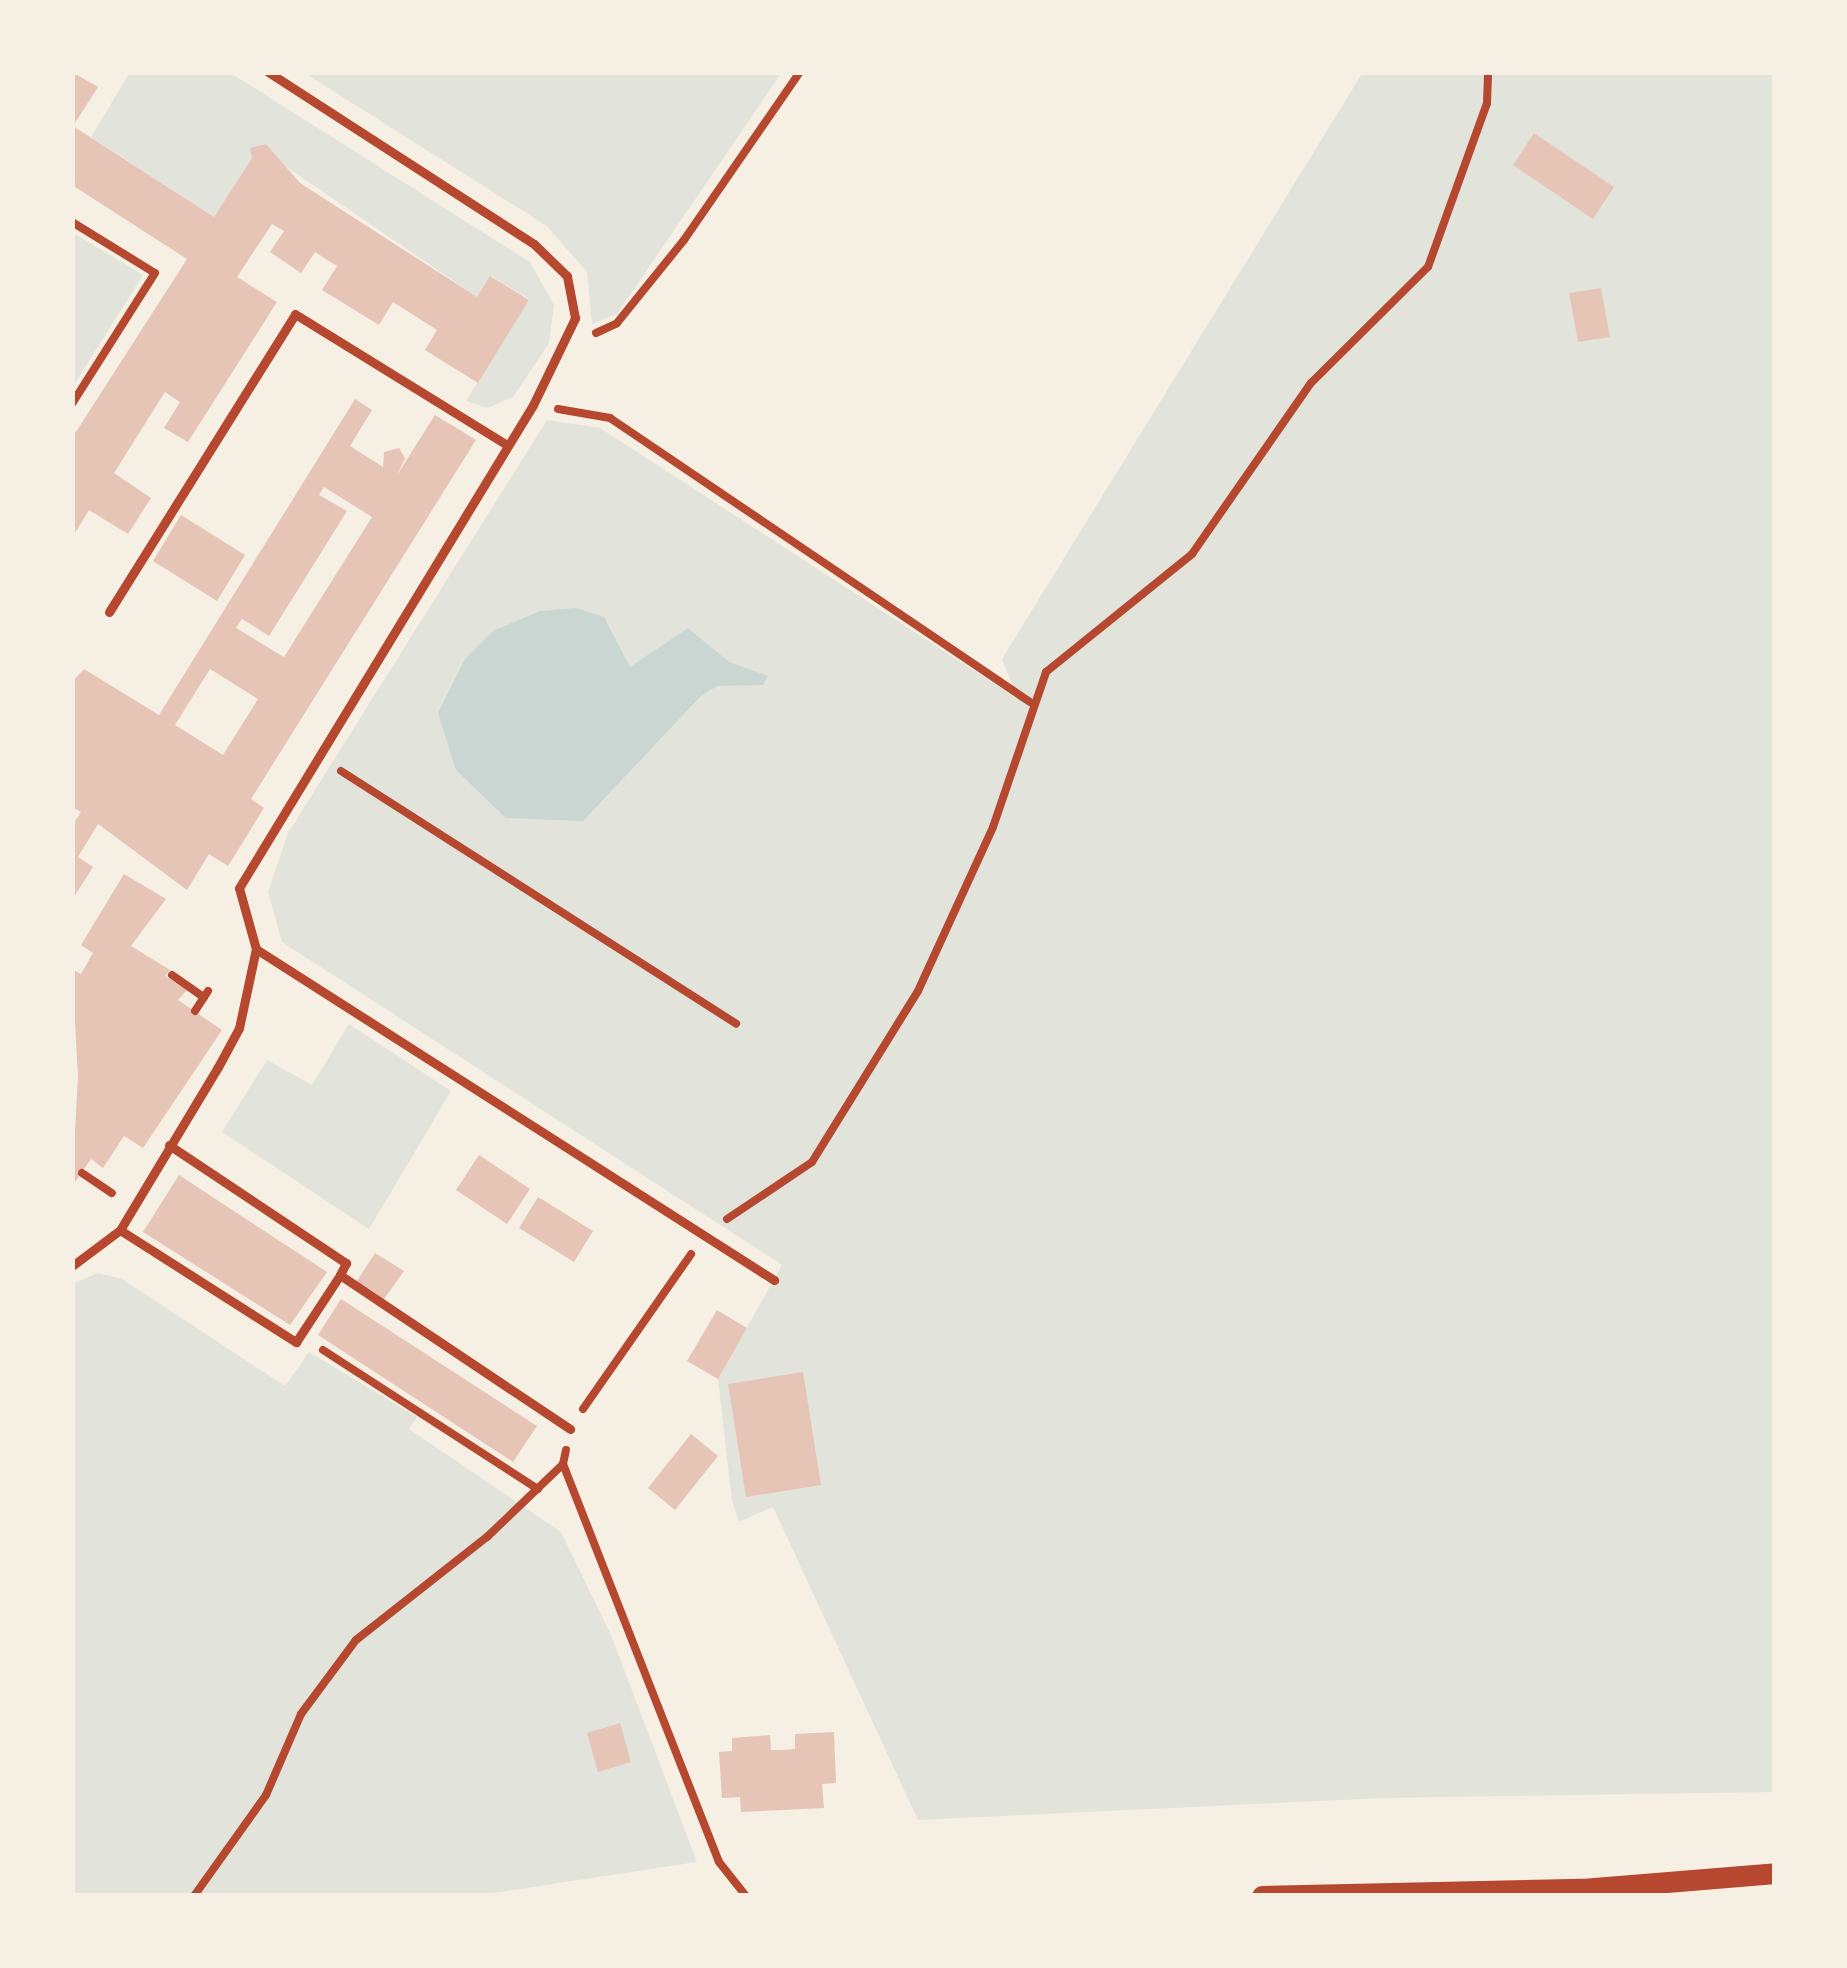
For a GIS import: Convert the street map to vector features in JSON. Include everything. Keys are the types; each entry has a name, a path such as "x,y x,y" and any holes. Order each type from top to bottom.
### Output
{"street":[{"path":"1262,1896 1582,1888 1775,1873"}],"lane":[{"path":"72,1266 119,1230 239,1028 256,949 239,888 504,443 533,406 575,317 566,276 534,244 268,72"},
{"path":"109,613 296,314 504,443"},
{"path":"256,949 774,1280"},
{"path":"119,1230 296,1342 340,1275 346,1263 169,1145"},
{"path":"340,1275 570,1429"}],"path":[{"path":"562,349 617,323 800,72"},
{"path":"746,1896 719,1862 563,1464 570,1429 706,1233 812,1162 918,991 993,827 1030,702 1046,672 1192,554 1310,383 1427,267 1487,103 1488,72"},
{"path":"72,222 155,273 72,404"},
{"path":"533,406 610,418 1030,702"},
{"path":"315,754 736,1024"},
{"path":"172,976 206,994 195,1011"},
{"path":"82,1172 103,1186"},
{"path":"296,1342 315,1345 538,1489"},
{"path":"194,1896 266,1796 301,1714 356,1640 563,1464"}],"shaded area":[{"path":"130,72 229,72 530,262 554,305 549,343 513,397 488,408 466,401 529,299 491,276 477,297 269,155 252,158 214,217 91,137"},
{"path":"303,72 782,72 617,314 592,324 587,272 547,226"},
{"path":"1363,72 1775,72 1775,1792 1383,1798 918,1820 773,1507 739,1522 732,1501 718,1379 782,1265 282,942 268,892 288,833 547,420 600,428 1018,699 1002,659"},
{"path":"72,232 143,275 72,388"},
{"path":"576,608 604,617 630,667 688,628 729,662 768,676 763,685 717,686 701,696 583,821 506,818 456,770 438,713 465,659 493,631 540,611"},
{"path":"349,1024 451,1091 369,1229 222,1132 267,1060 312,1085"},
{"path":"98,1273 122,1279 285,1386 309,1352 417,1417 409,1429 561,1532 611,1635 697,1862 473,1896 72,1896 72,1284"}],"building":[{"path":"72,72 98,87 73,126 214,217 252,158 250,148 266,144 300,183 477,297 490,276 529,300 478,383 425,350 437,330 393,302 379,325 322,290 337,266 315,252 301,273 270,252 284,231 272,224 237,277 277,302 188,442 164,428 180,402 165,392 114,473 151,498 128,534 89,510 72,538 72,438 187,259 72,185"},
{"path":"1534,133 1614,187 1593,219 1513,165"},
{"path":"1601,288 1610,337 1578,342 1569,293"},
{"path":"355,399 372,410 350,446 383,467 384,452 399,448 405,458 397,475 435,415 476,440 251,799 264,808 228,866 209,854 187,890 98,824 78,857 93,867 72,900 72,826 81,812 72,807 72,682 84,669 159,715","holes":["324,487 372,517 284,657 236,628 242,619 269,636 347,511 319,495","210,669 258,699 223,755 175,725"]},
{"path":"181,515 245,555 217,601 153,561"},
{"path":"124,874 166,899 131,946 170,970 165,976 187,990 178,1000 222,1030 143,1148 124,1136 103,1168 91,1159 72,1187 78,1076 72,969 81,974 93,953 81,945"},
{"path":"479,1155 530,1189 507,1224 456,1190"},
{"path":"179,1175 327,1272 290,1325 143,1232"},
{"path":"538,1197 593,1231 574,1262 519,1228"},
{"path":"375,1253 404,1271 384,1299 357,1281"},
{"path":"341,1299 537,1426 513,1462 318,1335"},
{"path":"717,1310 747,1328 718,1379 687,1361"},
{"path":"803,1372 821,1485 746,1497 728,1384"},
{"path":"691,1434 718,1456 675,1510 648,1488"},
{"path":"620,1723 631,1762 598,1772 587,1733"},
{"path":"834,1732 836,1783 822,1784 824,1808 741,1812 740,1797 722,1798 719,1752 732,1751 732,1738 770,1735 771,1750 781,1750 795,1749 795,1734"}]}
